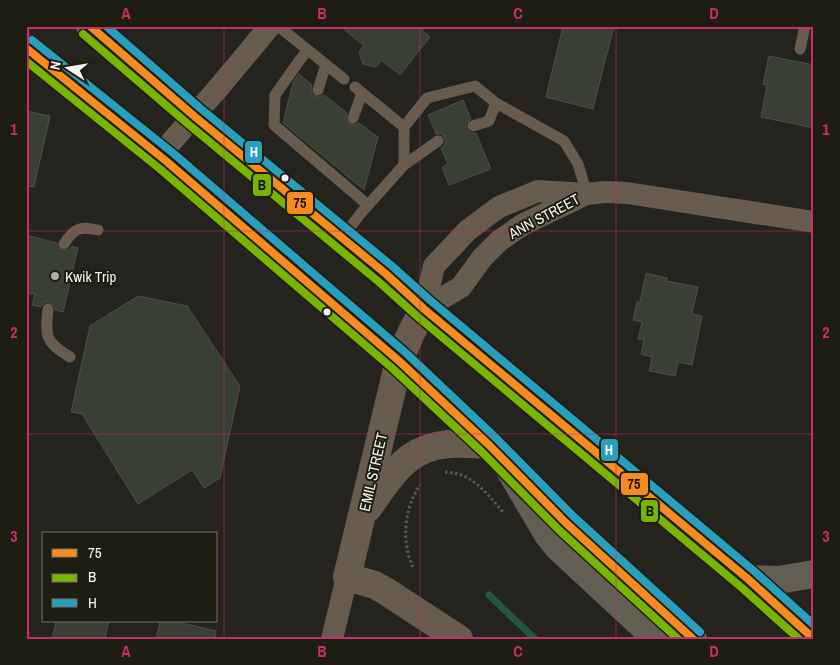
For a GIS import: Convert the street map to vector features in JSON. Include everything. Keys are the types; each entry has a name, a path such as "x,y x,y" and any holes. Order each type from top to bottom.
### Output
{"highway":[{"path":"496,453 558,547 657,639"},
{"path":"748,579 779,580 814,574"}],"main road":[{"path":"90,26 194,116 386,274 424,309 748,579 814,639"},
{"path":"26,48 159,156 400,361 566,523 693,639"}],"street":[{"path":"159,156 270,26"},
{"name":"ANN STREET","path":"424,309 434,266 468,230 498,207 538,191 587,194 605,192 642,195 814,222"},
{"name":"ANN STREET","path":"424,309 460,287 482,258 499,241 522,225 587,194"},
{"name":"EMIL STREET","path":"332,639 400,361 411,333 424,309"},
{"path":"362,515 402,464 423,450 451,444 496,453"},
{"path":"347,577 388,592 459,639"}],"lane":[{"path":"278,26 344,79"},
{"path":"800,49 805,26"},
{"path":"307,50 275,95 274,125 303,144 335,171 368,205"},
{"path":"318,90 326,64"},
{"path":"404,165 404,127 427,98 475,86 496,103 564,141 578,164 587,194"},
{"path":"353,118 358,90 404,127"},
{"path":"474,126 489,121 496,103"},
{"path":"342,238 368,205 404,165 438,141"},
{"path":"64,244 71,232 84,227 98,230"},
{"path":"48,309 46,333 54,348 70,356"}],"path":[{"path":"440,473 458,473 468,477 476,483 508,518"},
{"path":"413,567 408,558 405,543 408,512 414,493 422,482"}],"building":[{"path":"340,26 418,26 430,37 400,75 381,60 376,67 363,64 359,52 364,46"},
{"path":"563,26 614,26 593,109 546,97"},
{"path":"769,56 814,65 814,128 761,117 767,85 763,84"},
{"path":"299,74 312,85 311,91 313,95 319,97 324,95 347,113 346,119 348,123 354,125 359,123 378,137 364,190 283,123 293,82"},
{"path":"463,100 471,119 466,124 466,129 471,133 476,133 491,169 449,185 442,167 448,164 441,148 445,145 445,140 442,134 436,134 428,115"},
{"path":"26,111 50,116 34,187 26,186"},
{"name":"Kwik Trip","path":"26,235 57,243 58,248 63,251 68,250 72,246 78,248 63,312 55,310 55,306 49,302 45,302 41,307 32,305 35,294 26,293"},
{"path":"646,273 667,278 667,281 698,287 692,314 702,316 692,365 678,362 675,376 649,371 652,357 641,354 644,340 638,339 642,322 633,320 637,302 640,302"},
{"name":"Kwik Trip","path":"138,296 187,306 240,386 220,478 204,488 192,470 138,504 82,414 71,412 90,326"},
{"path":"56,622 109,622 105,639 52,639"},
{"path":"160,622 177,622 216,631 215,639 156,639"}],"waterway":[{"path":"489,595 535,639"}],"transit line":[{"name":"75","path":"90,26 194,116 386,274 424,309 748,579 814,639"},
{"name":"H","path":"106,26 200,108 392,266 431,301 754,571 814,625"},
{"name":"B","path":"83,34 741,587 799,639"},
{"name":"H","path":"32,40 173,153 406,353 496,438 573,516 700,632"},
{"name":"75","path":"26,48 166,161 399,361 489,445 566,523 693,639"},
{"name":"B","path":"26,61 160,169 392,368 482,452 559,530 678,639"}],"place":[{"name":"Kwik Trip","path":"55,276"}]}
